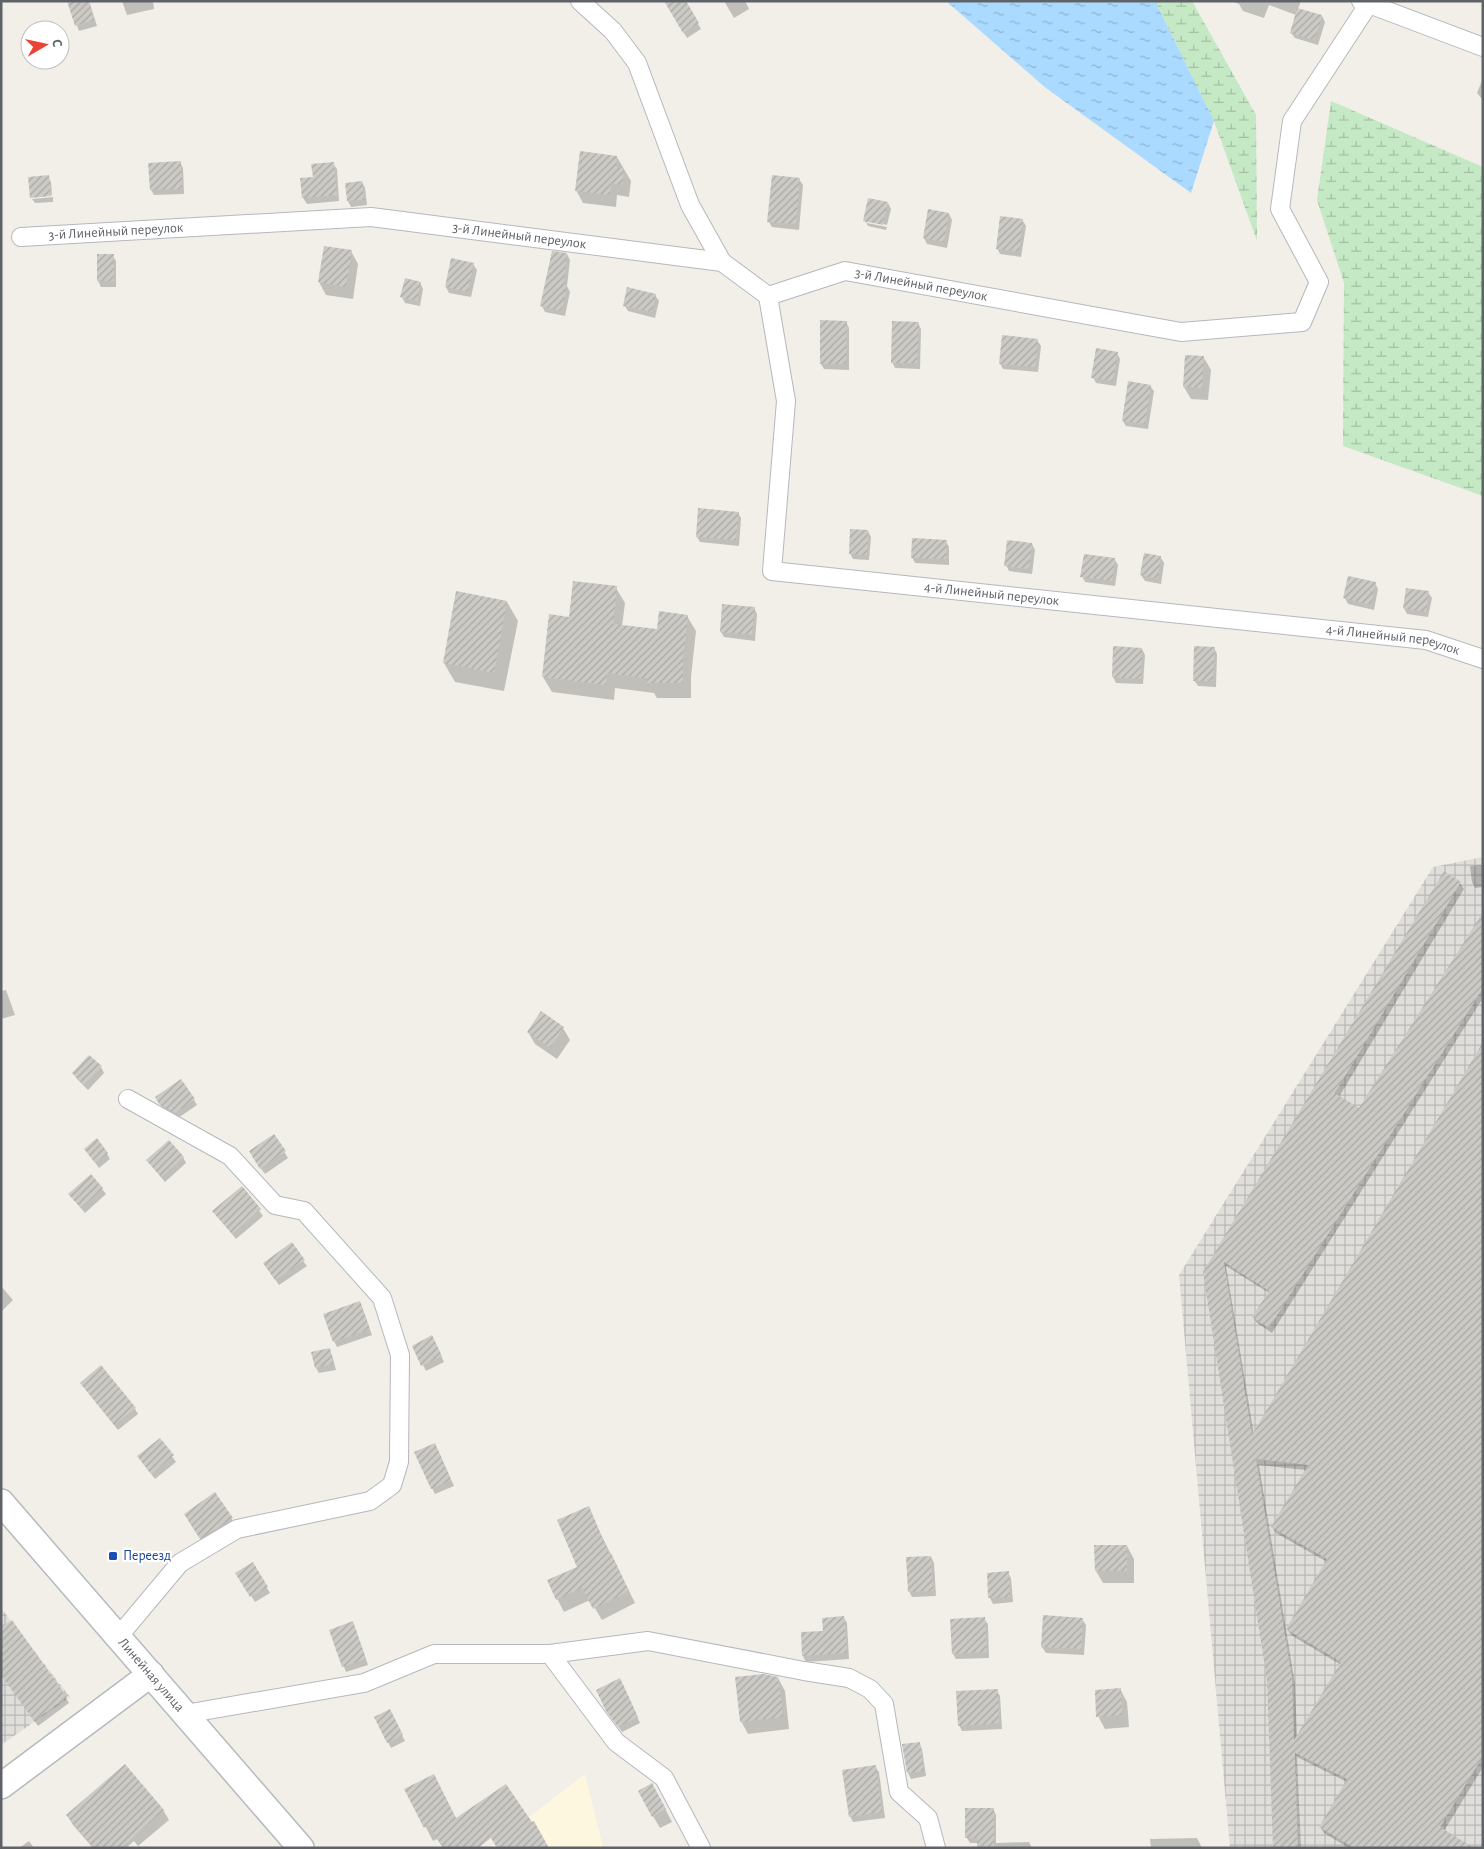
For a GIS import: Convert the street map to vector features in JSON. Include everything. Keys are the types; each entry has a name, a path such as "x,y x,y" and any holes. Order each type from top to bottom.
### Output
{"street":[{"path":"580,1 612,31 637,63 690,205 722,262"},
{"path":"1365,3 1483,48"},
{"name":"3-й Линейный переулок","path":"21,237 371,217 722,262 768,296 845,271 1181,332 1302,322 1319,282 1280,209 1292,121 1365,3"},
{"name":"4-й Линейный переулок","path":"768,296 786,401 772,571 1426,640 1483,659"},
{"path":"118,1637 180,1564 237,1529 370,1501 392,1485 399,1462 400,1355 382,1298 304,1211 275,1204 230,1156 128,1099"},
{"name":"Линейная улица","path":"1,1502 301,1848"},
{"path":"185,1714 364,1683 434,1654 550,1654 648,1641 804,1672 849,1678 870,1689 884,1704 898,1792 928,1818 936,1848"},
{"path":"550,1654 616,1742 664,1778 701,1848"},
{"path":"1,1786 151,1674"}],"shaded area":[{"path":"1483,857 1483,1848 1230,1848 1179,1275 1433,867"},
{"path":"1,1608 70,1697 1,1745"},
{"path":"585,1774 603,1848 489,1848"}],"green space":[{"path":"1155,1 1192,1 1256,115 1257,241 1214,121"},
{"path":"1331,101 1483,167 1483,496 1343,446 1344,283 1317,200"}],"water":[{"path":"946,1 1155,1 1214,121 1191,193 1046,88"}],"building":[{"path":"67,1 89,1 94,20 75,26"},
{"path":"664,1 686,1 699,23 683,33"},
{"path":"1297,8 1322,15 1315,40 1290,33"},
{"path":"580,151 617,156 616,167 624,168 622,185 611,183 610,195 575,191"},
{"path":"181,161 182,189 150,190 148,163"},
{"path":"334,162 337,195 302,198 300,178 313,177 311,164"},
{"path":"49,175 51,196 30,198 28,177"},
{"path":"772,175 800,178 796,224 767,222"},
{"path":"362,181 364,200 347,201 345,183"},
{"path":"868,198 888,202 883,225 863,221"},
{"path":"928,209 949,213 944,242 923,238"},
{"path":"1000,216 1023,219 1019,252 996,249"},
{"path":"324,246 352,250 346,287 318,282"},
{"path":"552,251 567,253 564,284 567,285 562,311 540,306"},
{"path":"97,254 114,254 114,281 97,281"},
{"path":"451,258 474,263 468,292 445,287"},
{"path":"405,278 421,282 417,301 400,297"},
{"path":"627,287 656,294 652,312 623,306"},
{"path":"820,320 847,321 846,364 820,364"},
{"path":"892,321 919,322 917,363 891,363"},
{"path":"1002,335 1038,339 1035,367 999,364"},
{"path":"1096,348 1118,352 1113,381 1091,378"},
{"path":"1185,355 1204,356 1202,388 1183,387"},
{"path":"1128,381 1151,385 1145,424 1122,421"},
{"path":"698,508 739,512 736,540 696,537"},
{"path":"850,529 868,530 867,555 849,554"},
{"path":"912,538 947,540 946,559 911,558"},
{"path":"1007,540 1032,543 1029,569 1004,566"},
{"path":"1144,553 1161,556 1158,579 1140,575"},
{"path":"1084,554 1115,558 1112,581 1080,577"},
{"path":"1348,576 1376,582 1371,605 1343,598"},
{"path":"573,581 617,586 613,624 657,629 659,611 688,615 683,661 683,683 647,683 647,678 607,673 606,685 542,677 549,614 569,617"},
{"path":"1406,588 1429,591 1426,612 1403,608"},
{"path":"456,591 507,601 494,673 443,663"},
{"path":"722,604 755,607 752,635 720,632"},
{"path":"1113,646 1142,648 1141,679 1112,677"},
{"path":"1194,646 1215,647 1213,681 1193,681"},
{"path":"1444,871 1461,882 1335,1093 1359,1108 1483,912 1483,988 1269,1328 1252,1317 1269,1291 1224,1262 1252,1435 1483,1042 1483,1756 1440,1827 1474,1848 1354,1848 1319,1827 1347,1779 1295,1753 1298,1848 1273,1848 1267,1680 1203,1272","holes":["1256,1459 1308,1465 1271,1527 1327,1559 1286,1629 1341,1662 1294,1740 1292,1677"]},
{"path":"541,1011 564,1027 550,1048 527,1032"},
{"path":"89,1055 102,1066 84,1085 72,1073"},
{"path":"181,1079 195,1099 175,1113 159,1104 155,1097"},
{"path":"274,1134 286,1151 260,1169 249,1151"},
{"path":"97,1138 108,1153 95,1163 84,1149"},
{"path":"169,1140 184,1157 161,1177 146,1160"},
{"path":"91,1174 103,1188 81,1208 68,1194"},
{"path":"242,1186 261,1209 232,1234 212,1211"},
{"path":"292,1242 305,1260 275,1280 263,1263"},
{"path":"360,1301 370,1329 333,1342 323,1314"},
{"path":"432,1335 442,1356 421,1366 412,1346"},
{"path":"330,1348 333,1364 315,1368 311,1352"},
{"path":"101,1365 136,1408 114,1425 80,1383"},
{"path":"160,1438 174,1455 151,1474 137,1456"},
{"path":"435,1443 451,1480 431,1489 414,1452"},
{"path":"215,1492 233,1518 200,1539 184,1514"},
{"path":"589,1506 609,1554 611,1553 629,1591 593,1609 582,1588 556,1600 547,1580 577,1567 557,1520"},
{"path":"1094,1545 1127,1545 1127,1571 1095,1571"},
{"path":"931,1556 933,1591 908,1592 906,1557"},
{"path":"253,1562 268,1587 250,1597 235,1573"},
{"path":"1009,1571 1010,1597 988,1598 987,1573"},
{"path":"1043,1615 1083,1618 1081,1649 1041,1647"},
{"path":"844,1616 847,1653 802,1656 801,1632 823,1631 822,1618"},
{"path":"985,1617 987,1652 952,1654 950,1619"},
{"path":"12,1620 67,1697 34,1721 1,1675 1,1627"},
{"path":"353,1621 366,1659 342,1667 329,1630"},
{"path":"764,1674 778,1677 783,1717 740,1722 735,1677"},
{"path":"620,1678 638,1717 618,1727 606,1711 596,1690"},
{"path":"1121,1688 1122,1715 1096,1717 1095,1690"},
{"path":"998,1689 999,1723 958,1726 956,1691"},
{"path":"390,1709 403,1735 387,1743 374,1717"},
{"path":"920,1742 924,1771 907,1773 902,1744"},
{"path":"125,1764 164,1810 121,1848 94,1848 66,1815"},
{"path":"876,1765 882,1812 849,1817 842,1770"},
{"path":"434,1774 456,1818 506,1784 532,1822 534,1821 549,1848 497,1848 491,1838 478,1848 444,1848 428,1825 424,1828 404,1789"},
{"path":"652,1783 666,1809 652,1817 638,1791"},
{"path":"965,1808 994,1808 994,1848 977,1848 977,1838 965,1838"}],"place":[{"name":"Переезд","path":"113,1556"}]}
